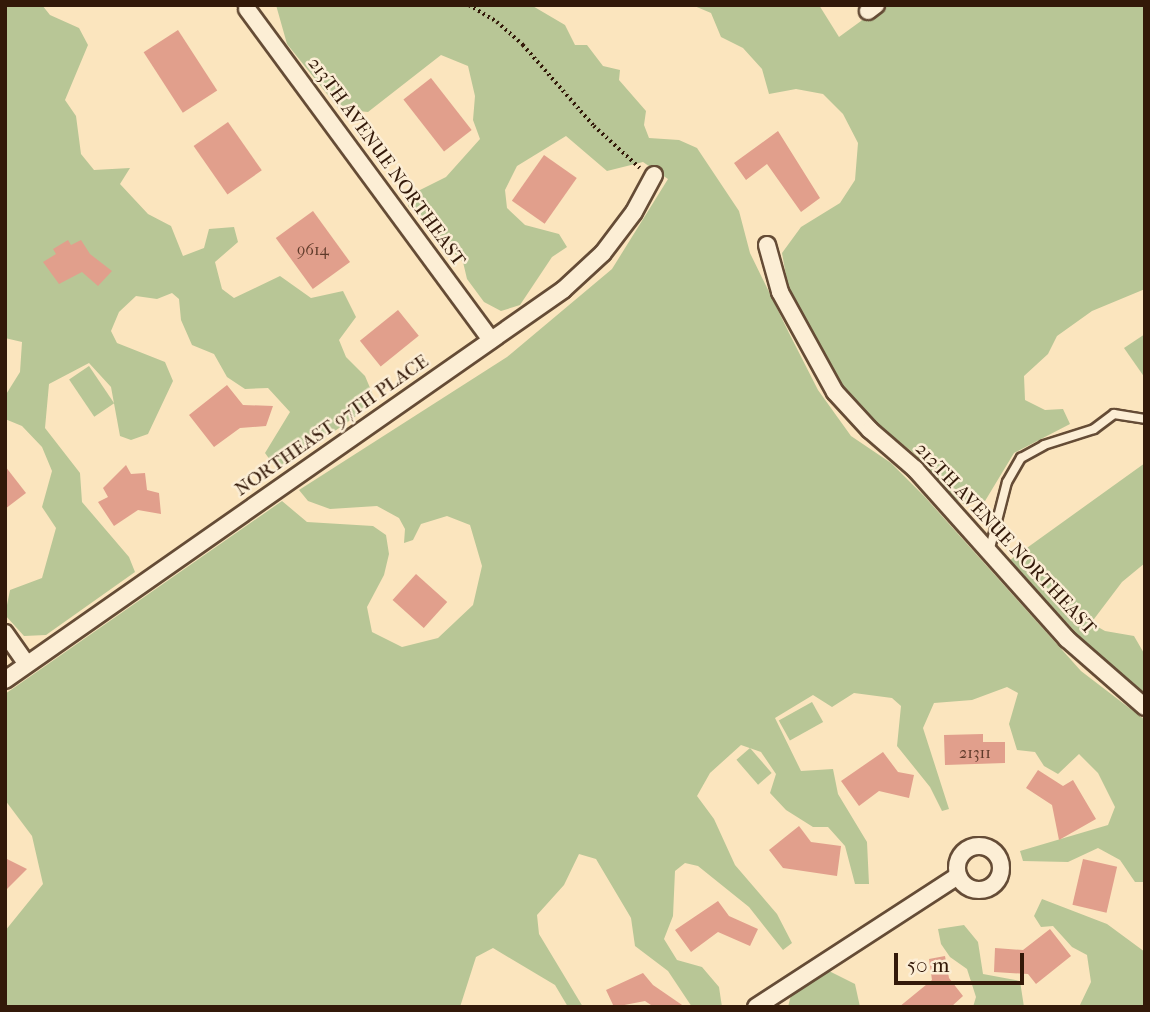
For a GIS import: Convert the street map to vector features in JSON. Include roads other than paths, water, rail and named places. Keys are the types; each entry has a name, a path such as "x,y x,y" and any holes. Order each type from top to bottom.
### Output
{"street":[{"name":"213TH AVENUE NORTHEAST","path":"247,9 491,340"},
{"name":"NORTHEAST 97TH PLACE","path":"5,680 563,290 603,253 634,212 654,175"},
{"name":"212TH AVENUE NORTHEAST","path":"767,245 780,292 835,392 870,430 915,469 1067,639 1145,707"},
{"path":"5,633 27,664"},
{"path":"756,1007 958,876"}],"lane":[{"path":"989,552 1007,482 1021,458 1044,445 1094,429 1114,414 1145,419"}]}
